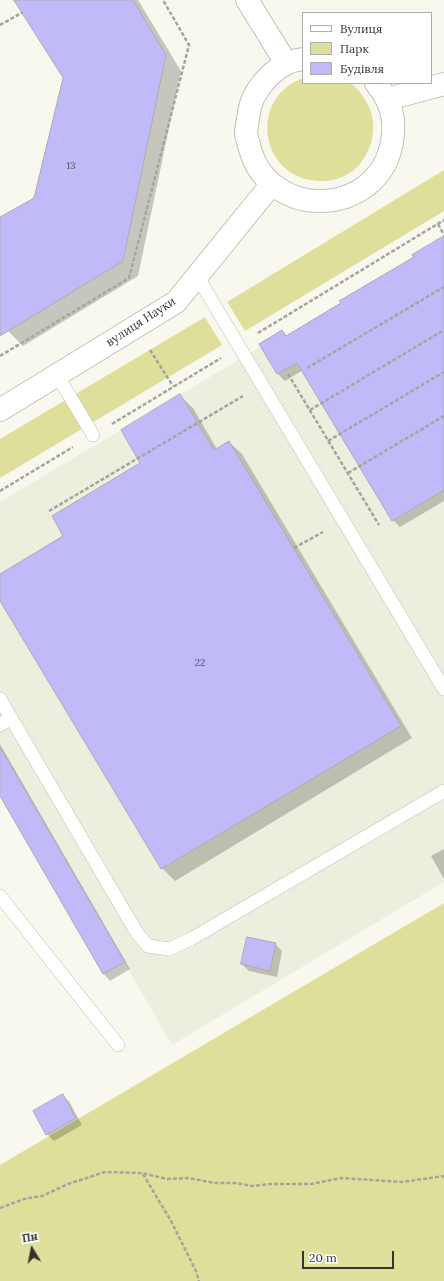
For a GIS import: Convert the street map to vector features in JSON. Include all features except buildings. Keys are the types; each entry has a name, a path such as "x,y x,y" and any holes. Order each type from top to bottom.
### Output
{"street":[{"path":"247,0 294,61 264,81 250,106 246,134 254,162 271,185 296,199 324,202 352,196 375,179 389,155 394,127 382,91 444,84"},
{"name":"вулиця Науки","path":"0,410 176,302 271,185"}],"lane":[{"path":"197,276 444,689"},
{"path":"57,375 93,435"},
{"path":"0,699 137,933 148,946 169,949 192,939 444,791"},
{"path":"0,724 11,718"},
{"path":"0,896 118,1045"}],"path":[{"path":"0,356 129,278 189,44 163,0"},
{"path":"0,25 23,12"},
{"path":"0,491 240,347 255,335 444,220"},
{"path":"438,224 444,235"},
{"path":"307,368 444,287"},
{"path":"136,327 173,386"},
{"path":"310,410 444,330"},
{"path":"328,441 444,372"},
{"path":"288,374 379,525"},
{"path":"49,512 262,385"},
{"path":"348,474 444,416"},
{"path":"294,548 343,520"},
{"path":"0,1208 24,1199 42,1196 68,1184 105,1172 142,1173 167,1179 188,1178 215,1183 235,1183 252,1186 271,1184 311,1184 341,1178 402,1182 444,1176"},
{"path":"142,1173 156,1193 171,1221 196,1271 199,1281"}],"shaded area":[{"path":"444,237 444,882 172,1045 0,747 0,502 260,347 259,344 282,330 286,336 340,303 339,301 413,257 412,255"}],"green space":[{"path":"302,79 302,84 351,84 356,88 362,95 371,112 373,131 369,149 365,157 355,169 338,179 323,181 302,178 286,169 275,155 268,138 268,121 273,104 285,89"},
{"path":"444,170 444,211 245,331 227,302"},
{"path":"205,317 222,345 0,478 0,439"},
{"path":"444,903 444,1281 0,1281 0,1165"}]}
